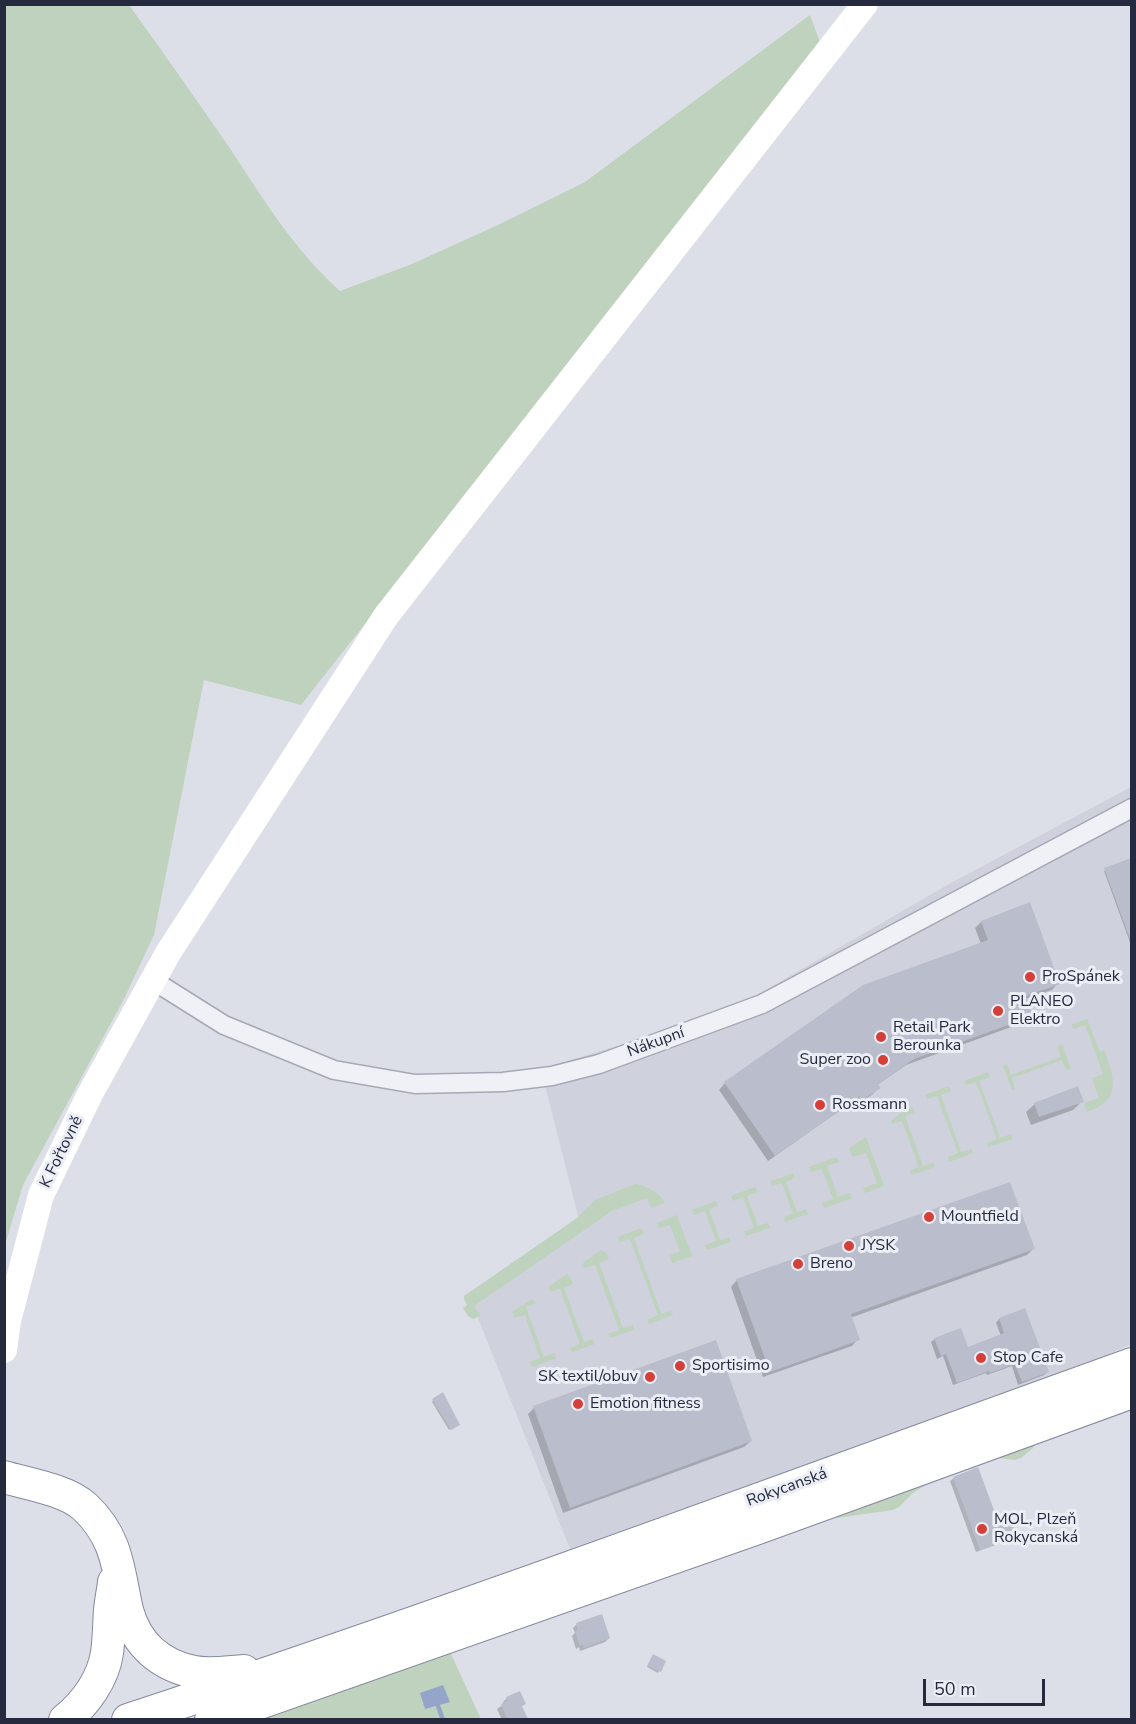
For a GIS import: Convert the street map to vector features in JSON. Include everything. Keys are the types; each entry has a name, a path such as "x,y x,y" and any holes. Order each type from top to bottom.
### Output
{"highway":[{"name":"Rokycanská","path":"454,1632 1131,1364"},
{"name":"Rokycanská","path":"454,1632 758,1528 1131,1392"},
{"path":"4,1477 51,1490 76,1500 98,1520 117,1557 128,1613 135,1630 157,1657 195,1672 222,1673 288,1667"},
{"path":"65,1719 91,1692 102,1672 107,1653 115,1574 108,1536"},
{"path":"128,1719 288,1667 454,1632"},
{"path":"211,1719 454,1632"}],"street":[{"name":"K Fořtovně","path":"4,1350 8,1321 41,1194 90,1094 168,952 386,616 865,4"},
{"name":"Nákupní","path":"157,975 224,1025 334,1070 415,1084 504,1082 552,1076 599,1064 762,1004 1131,808"}],"shaded area":[{"path":"1131,787 1131,1344 1091,1363 570,1549 470,1298 579,1220 541,1069 726,1013 949,884"}],"green space":[{"path":"5,5 129,5 293,241 340,291 412,264 585,182 810,15 821,45 301,705 204,680 154,935 124,999 23,1185 5,1245"},
{"path":"1087,1019 1100,1052 1104,1050 1111,1070 1113,1087 1106,1101 1087,1112 1084,1103 1099,1098 1092,1078 1103,1074 1085,1025 1073,1029 1072,1024"},
{"path":"1062,1044 1071,1069 1066,1070 1062,1060 1012,1078 1015,1089 1012,1090 1003,1066 1007,1064 1011,1075 1061,1057 1057,1046"},
{"path":"988,1072 990,1077 979,1081 1000,1138 1011,1134 1013,1139 988,1147 987,1143 997,1139 976,1082 966,1085 964,1081"},
{"path":"949,1086 951,1091 941,1095 961,1152 972,1149 973,1153 949,1162 948,1157 958,1153 937,1096 927,1099 925,1095"},
{"path":"913,1107 915,1112 905,1116 923,1166 933,1163 935,1167 911,1175 909,1171 919,1167 902,1121 892,1124 891,1121 906,1109"},
{"path":"866,1137 884,1186 865,1193 863,1188 877,1183 866,1153 852,1157 849,1148"},
{"path":"837,1157 839,1162 827,1166 838,1197 850,1193 852,1198 824,1208 822,1203 833,1199 822,1169 811,1172 809,1167"},
{"path":"793,1173 795,1178 786,1182 797,1212 806,1209 808,1214 785,1222 784,1217 793,1213 782,1183 772,1186 771,1181"},
{"path":"636,1184 653,1190 665,1203 651,1208 647,1198 612,1211 474,1306 481,1316 473,1319 468,1316 463,1308 467,1305 464,1296 577,1218 595,1200"},
{"path":"755,1187 757,1192 747,1196 758,1226 768,1223 770,1228 746,1236 744,1231 754,1228 743,1197 733,1201 731,1196"},
{"path":"716,1201 718,1206 709,1209 720,1240 729,1237 731,1242 707,1250 705,1245 716,1241 705,1211 694,1215 692,1210"},
{"path":"677,1215 692,1256 672,1263 669,1256 680,1251 670,1225 659,1228 657,1223"},
{"path":"642,1228 644,1234 634,1238 661,1314 671,1311 673,1315 649,1324 647,1320 658,1315 630,1239 620,1242 618,1237"},
{"path":"601,1250 607,1253 609,1259 599,1263 623,1328 633,1325 634,1330 610,1338 608,1334 619,1330 595,1265 584,1268 583,1263"},
{"path":"567,1274 573,1284 564,1288 584,1342 593,1339 595,1344 572,1352 570,1348 580,1344 560,1289 550,1292 548,1287"},
{"path":"532,1299 536,1303 526,1307 544,1357 555,1353 556,1358 532,1367 530,1362 540,1358 525,1315 514,1318 512,1312"},
{"path":"1041,1438 1021,1458 1015,1460 998,1458 928,1484 914,1492 893,1510 837,1518 836,1511"},
{"path":"450,1652 481,1719 263,1720"}],"water":[{"path":"443,1685 450,1702 425,1709 420,1693"}],"building":[{"path":"1131,858 1131,938 1130,939 1104,868"},
{"name":"Retail Park Berounka","path":"1030,902 1060,984 1026,996 1033,1016 914,1059 878,1084 881,1088 861,1101 859,1097 775,1156 724,1082 863,985 988,940 981,921"},
{"path":"1078,1086 1084,1102 1039,1117 1034,1103"},
{"path":"1010,1182 1035,1249 851,1314 860,1340 770,1372 736,1279"},
{"path":"1025,1308 1049,1372 1022,1382 1015,1364 957,1383 946,1354 941,1356 934,1338 961,1328 968,1347 1004,1333 999,1318"},
{"path":"716,1340 752,1441 570,1508 533,1406"},
{"path":"443,1392 460,1425 451,1430 432,1399"},
{"path":"978,1467 998,1521 1010,1516 1017,1537 980,1550 953,1477"},
{"path":"602,1614 610,1638 584,1648 583,1644 580,1646 575,1631 578,1630 576,1623"},
{"path":"653,1654 666,1661 661,1672 647,1666"},
{"path":"520,1691 526,1704 522,1706 528,1719 507,1719 501,1704 508,1701 506,1697"}],"waterway":[{"path":"438,1706 443,1720"}],"place":[{"name":"ProSpánek","path":"1030,977"},
{"name":"PLANEO Elektro","path":"998,1011"},
{"name":"Retail Park Berounka","path":"881,1037"},
{"name":"Super zoo","path":"883,1060"},
{"name":"Rossmann","path":"820,1105"},
{"name":"Mountfield","path":"929,1217"},
{"name":"JYSK","path":"849,1246"},
{"name":"Breno","path":"798,1264"},
{"name":"Stop Cafe","path":"981,1358"},
{"name":"Sportisimo","path":"680,1366"},
{"name":"SK textil/obuv","path":"650,1377"},
{"name":"Emotion fitness","path":"578,1404"},
{"name":"MOL, Plzeň Rokycanská","path":"982,1529"}]}
